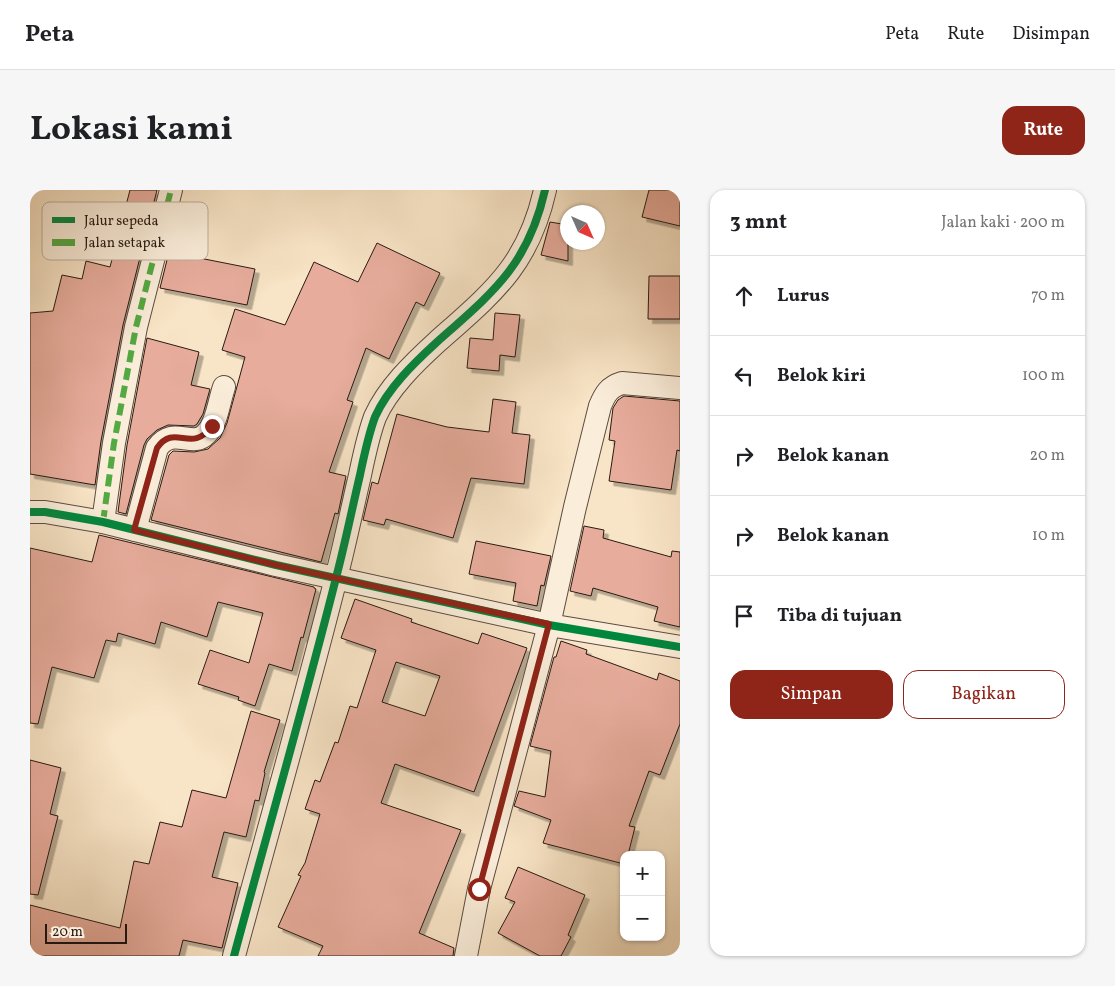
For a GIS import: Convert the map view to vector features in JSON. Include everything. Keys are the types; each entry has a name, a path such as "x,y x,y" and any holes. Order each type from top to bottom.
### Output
{"street":[{"path":"234,956 336,577 367,442 376,416 388,394 410,368 487,297 512,270 535,226 545,190"},
{"path":"103,522 114,443 136,327 153,260"},
{"path":"466,956 482,879 549,624 575,506 600,406 606,393 613,386 622,383 680,388"},
{"path":"134,530 157,448 170,437 200,438 206,435 212,426 224,387"},
{"path":"30,512 45,512 103,522 276,565 549,624 680,647"}],"building":[{"path":"130,190 157,190 154,202 127,202"},
{"path":"649,190 680,190 680,226 642,217"},
{"path":"550,222 560,224 560,250 568,250 568,261 541,255"},
{"path":"377,243 440,273 424,306 416,302 389,359 366,348 347,400 353,402 329,472 346,476 338,514 335,513 321,562 151,520 169,455 173,451 194,452 208,449 220,438 227,423 245,357 222,350 235,309 285,325 314,262 358,282"},
{"path":"112,260 139,260 123,325 101,441 95,485 30,474 30,313 53,311 62,275 82,279 86,261 110,267"},
{"path":"167,260 208,260 255,269 247,305 160,288"},
{"path":"649,276 680,276 680,319 648,319"},
{"path":"495,313 520,315 515,357 500,355 499,371 467,368 470,338 493,340"},
{"path":"147,338 199,352 191,385 210,389 203,414 197,424 194,426 168,425 157,430 147,439 126,514 118,512 127,445"},
{"path":"624,396 680,401 680,451 677,450 671,490 609,481 615,441 609,440 613,408 618,400"},
{"path":"493,399 516,402 512,433 530,435 524,484 471,478 453,538 386,519 384,525 363,520 372,482 378,484 397,414 447,427 489,432"},
{"path":"584,526 604,530 603,538 671,557 672,551 680,552 680,627 654,621 658,607 593,588 591,596 570,591"},
{"path":"99,535 314,587 316,589 292,671 269,664 255,706 238,700 239,697 198,684 210,650 249,663 263,613 218,602 207,637 161,622 155,644 118,633 116,642 106,640 94,678 52,667 38,724 30,723 30,548 92,562"},
{"path":"476,541 551,556 544,586 541,585 537,606 513,601 516,583 469,574"},
{"path":"355,599 412,619 411,622 478,644 482,633 527,648 474,792 395,764 381,803 461,830 419,933 454,948 453,956 318,956 323,946 278,927 301,876 298,875 305,863 320,814 305,809 315,780 320,782 335,742 338,743 350,706 357,708 376,650 341,638","holes":["396,662 440,676 425,716 382,702"]},
{"path":"561,641 587,650 586,654 657,680 659,673 680,681 680,724 660,775 649,771 629,826 635,827 629,851 620,851 620,863 543,843 551,820 514,806 519,791 545,797 551,751 530,746 554,657 556,657"},
{"path":"251,711 280,720 264,772 259,801 255,800 246,837 224,832 212,877 238,883 222,948 183,940 179,956 30,956 30,905 120,928 134,861 149,864 160,822 182,827 192,790 226,798"},
{"path":"30,760 61,768 50,814 58,816 38,895 30,894"},
{"path":"518,867 585,895 568,935 571,937 561,956 540,956 498,933 515,902 505,898"}],"marked path":[{"path":"168,202 171,190"},
{"path":"103,522 114,443 136,327 153,260"}],"cycle path":[{"path":"234,956 324,626 366,446 375,417 394,386 411,367 491,292 518,259 529,239 545,190"},
{"path":"30,512 45,512 103,522 276,565 549,625 680,647"}],"route":[{"path":"212,426 206,435 200,438 170,437 157,448 134,530 276,565 549,624 479,889"}]}
